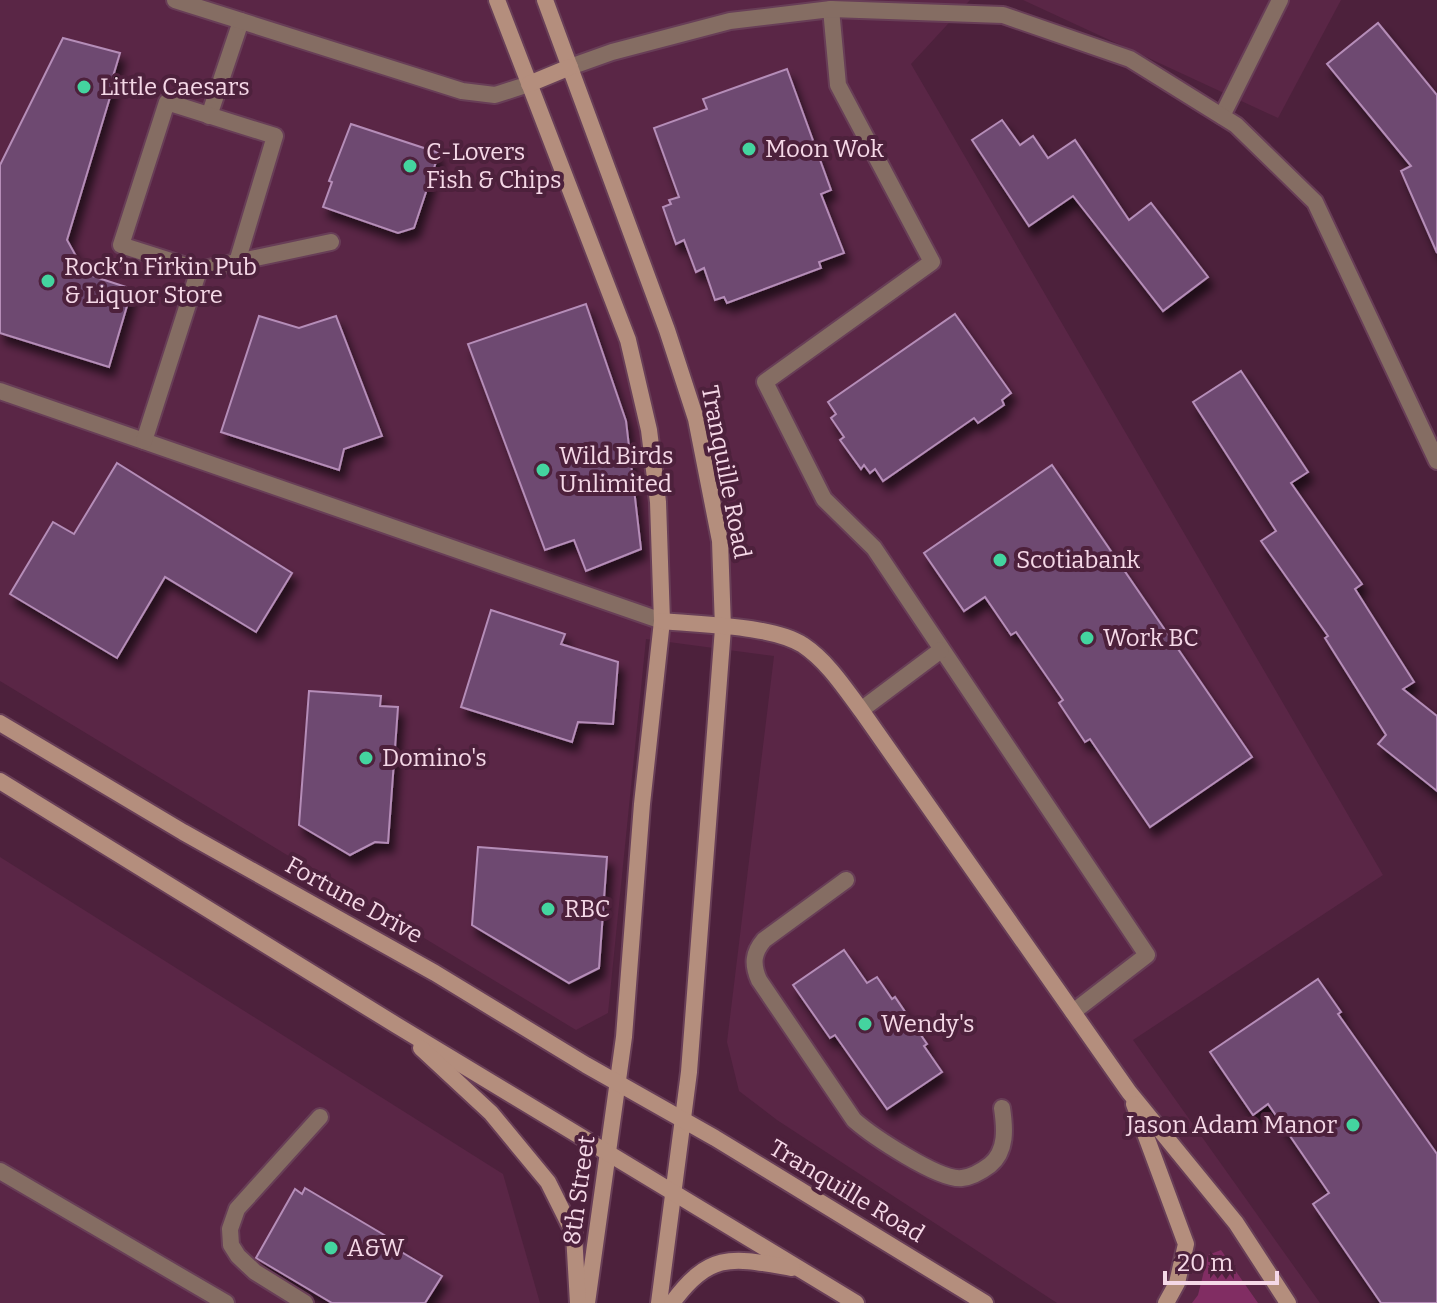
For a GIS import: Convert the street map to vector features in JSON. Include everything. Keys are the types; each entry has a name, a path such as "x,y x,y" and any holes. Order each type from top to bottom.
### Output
{"main road":[{"path":"497,0 628,340 649,430 656,488 662,621 642,804 618,1083"},
{"name":"Tranquille Road","path":"545,0 667,330 696,419 720,541 723,628 689,1072 673,1192"},
{"path":"529,84 570,67"},
{"path":"662,621 770,632 802,645 827,665 1129,1092 1236,1223 1288,1303"},
{"name":"Fortune Drive","path":"0,723 183,832 435,973 683,1120"},
{"path":"0,781 856,1303"},
{"path":"396,1025 491,1113 548,1182 574,1234 578,1303"},
{"name":"8th Street","path":"587,1303 618,1083"},
{"path":"1129,1092 1186,1244 1177,1283 1166,1303"},
{"name":"Tranquille Road","path":"683,1120 985,1303"},
{"path":"659,1303 673,1192"},
{"path":"672,1303 683,1287 708,1267 736,1258 802,1270"}],"street":[{"path":"175,0 462,91 495,95 529,84"},
{"path":"1222,116 1280,0"},
{"path":"570,67 612,52 730,21 831,9 952,6 1003,15 1130,59 1236,125 1315,202 1437,461"},
{"path":"831,9 838,85 932,262 765,382 824,499 874,548 1147,955 1073,1012"},
{"path":"209,116 241,21"},
{"path":"237,262 275,136 167,102 121,245 199,270 237,262 331,242"},
{"path":"144,441 199,270"},
{"path":"0,391 662,621"},
{"path":"861,710 941,650"},
{"path":"846,880 764,940 756,949 754,960 759,980 854,1120 869,1133 937,1172 960,1179 982,1172 997,1159 1006,1131 1002,1108"},
{"path":"305,1303 255,1272 238,1256 231,1245 230,1229 237,1209 320,1117"},
{"path":"0,1171 226,1303"}],"shaded area":[{"path":"0,0 970,0 911,64 1383,875 1133,1040 1320,1303 1057,1303 777,1120 739,1091 727,1042 774,656 646,639 608,1013 576,1030 0,681"},
{"path":"1023,0 1341,0 1278,118"},
{"path":"0,857 503,1174 540,1303 0,1303"},
{"path":"1221,1250 1258,1303 1192,1303 1198,1295 1208,1255"}],"building":[{"path":"1378,23 1437,95 1437,253 1401,171 1411,166 1327,64"},
{"path":"63,38 120,53 111,83 114,84 67,240 86,274 132,289 109,367 0,333 0,165"},
{"path":"787,69 831,190 821,194 844,253 819,262 821,268 727,303 724,297 715,300 704,268 696,272 684,240 676,244 663,207 671,204 669,200 679,197 654,128 707,109 703,99"},
{"path":"1002,120 1020,145 1033,136 1048,158 1075,140 1129,220 1151,203 1208,277 1163,311 1073,196 1029,226 972,140"},
{"path":"351,124 439,153 414,228 398,233 323,207 332,182 329,181"},
{"path":"586,304 626,421 641,549 586,571 574,540 545,550 468,344"},
{"path":"955,314 1011,393 1002,400 1004,405 978,423 974,418 883,481 875,469 870,473 864,465 861,469 840,440 844,437 831,418 836,414 828,402"},
{"path":"259,316 299,328 336,316 382,436 344,449 339,470 221,432"},
{"path":"1241,371 1308,472 1291,483 1362,584 1355,589 1414,682 1403,689 1437,716 1437,791 1378,744 1386,735 1325,638 1328,636 1261,541 1276,531 1193,402"},
{"path":"117,463 292,573 256,632 165,577 117,658 10,594 53,522 74,534"},
{"path":"1052,465 1252,757 1150,827 1090,739 1085,742 1059,703 1063,700 1016,632 1011,635 985,597 964,611 924,553"},
{"path":"491,610 565,634 561,644 618,662 613,724 578,722 572,742 461,707"},
{"path":"309,691 381,696 380,706 398,707 388,843 375,842 350,855 299,825"},
{"path":"478,847 607,857 599,968 569,983 472,925"},
{"name":"Wendy's","path":"844,950 867,983 877,977 892,999 895,997 942,1072 887,1109 835,1035 830,1038 793,985"},
{"name":"Jason Adam Manor","path":"1318,979 1341,1012 1338,1014 1437,1154 1437,1303 1381,1303 1313,1204 1329,1193 1268,1104 1253,1115 1210,1052"},
{"name":"A&W","path":"305,1188 401,1245 398,1250 442,1276 425,1303 332,1303 256,1258 295,1189 302,1194"}],"place":[{"name":"Little Caesars","path":"84,87"},
{"name":"Moon Wok","path":"749,149"},
{"name":"C-Lovers Fish & Chips","path":"410,166"},
{"name":"Rock’n Firkin Pub & Liquor Store","path":"48,281"},
{"name":"Wild Birds Unlimited","path":"543,470"},
{"name":"Scotiabank","path":"1000,560"},
{"name":"Work BC","path":"1087,638"},
{"name":"Domino's","path":"366,758"},
{"name":"RBC","path":"548,909"},
{"name":"Wendy's","path":"865,1024"},
{"name":"Jason Adam Manor","path":"1353,1125"},
{"name":"A&W","path":"331,1248"}]}
